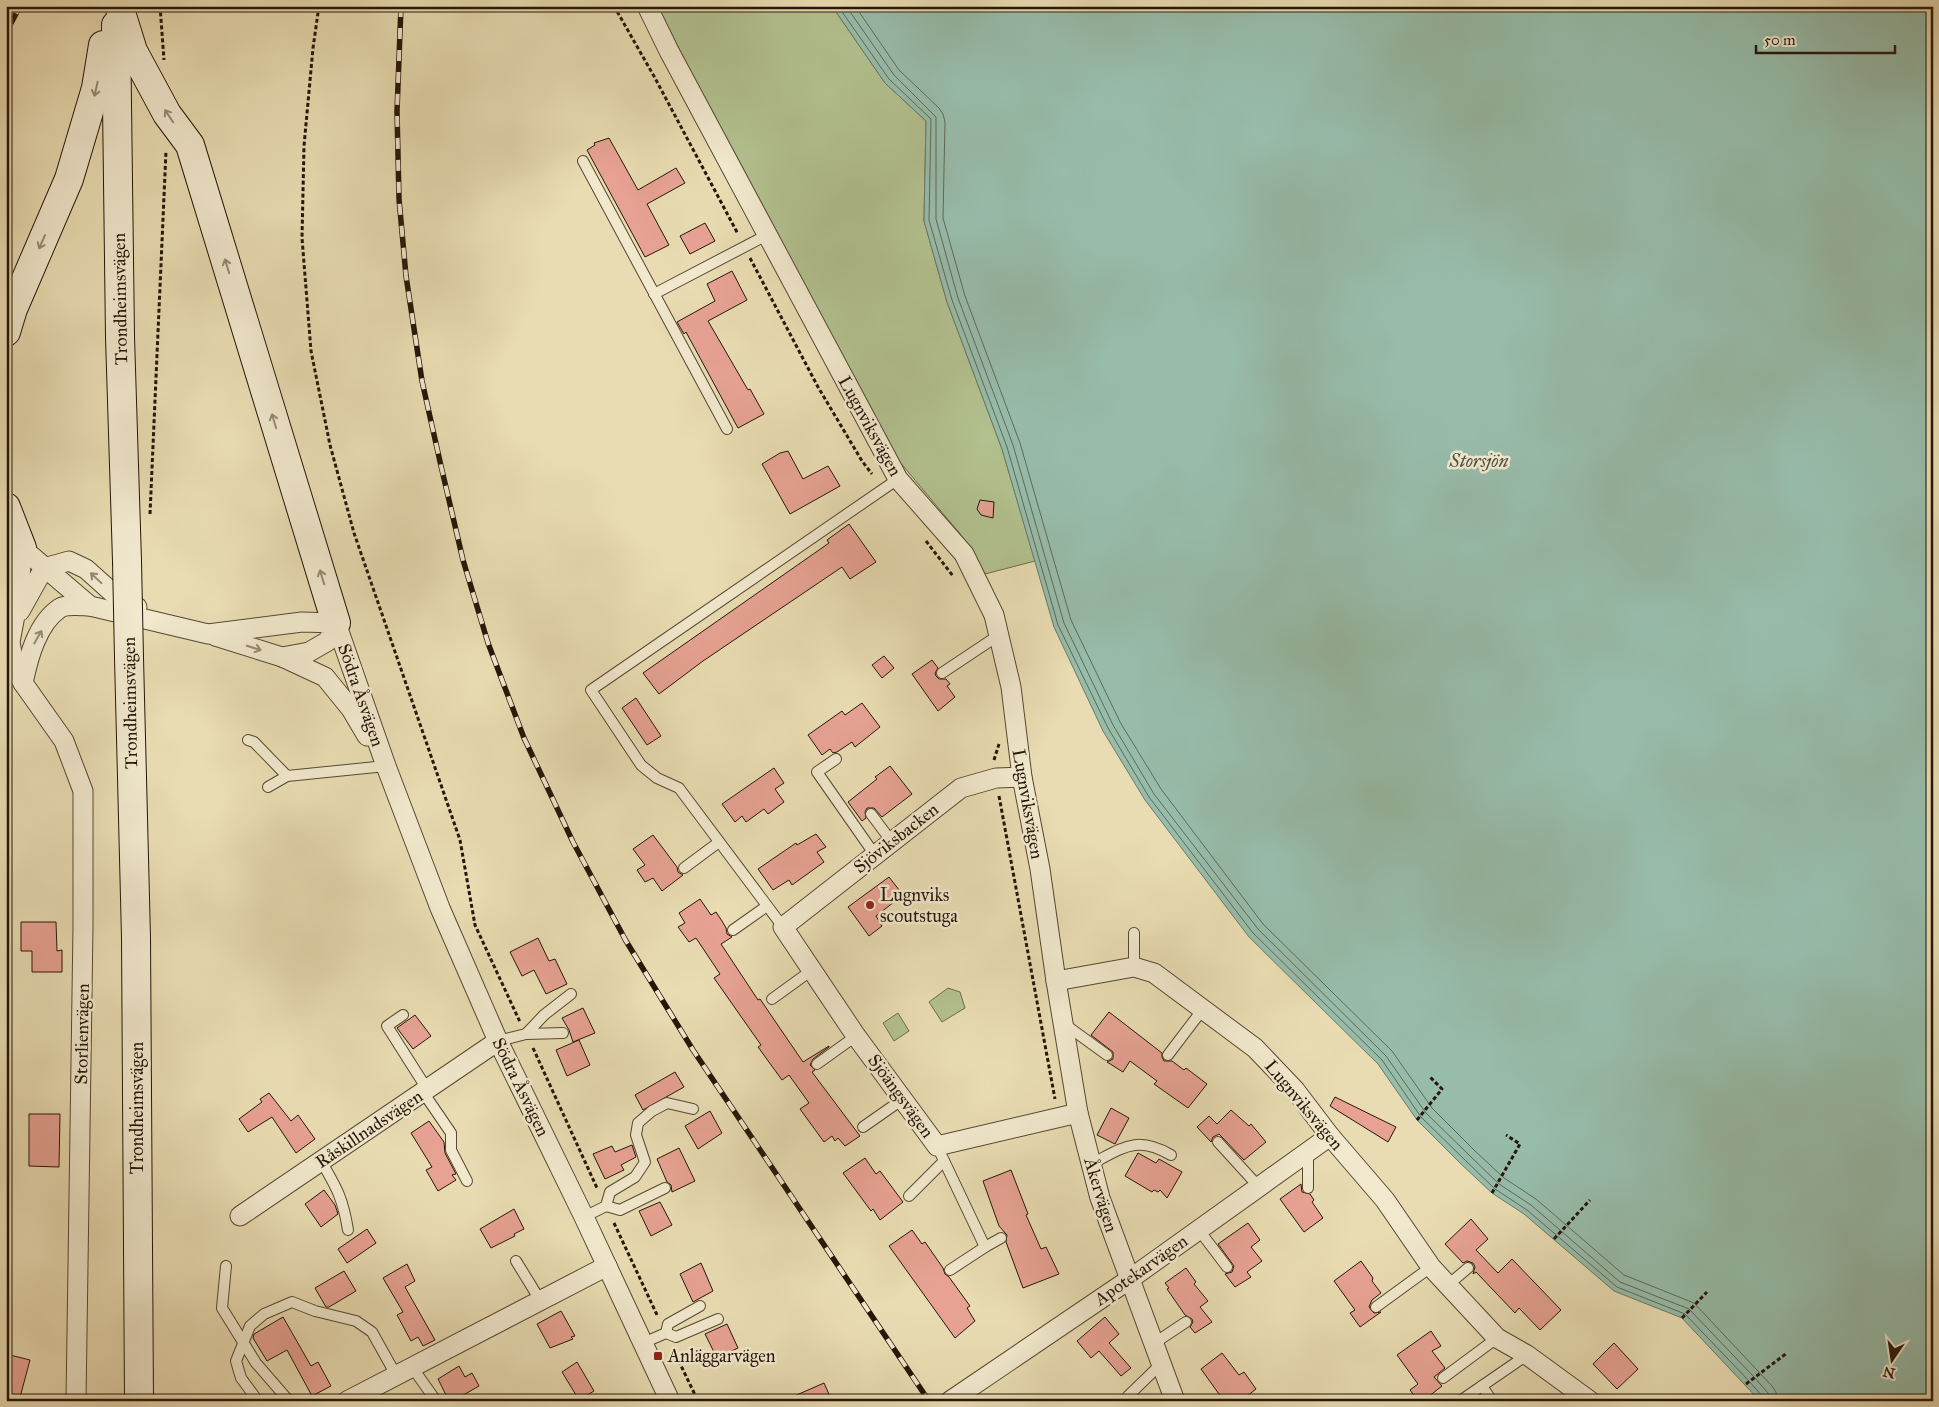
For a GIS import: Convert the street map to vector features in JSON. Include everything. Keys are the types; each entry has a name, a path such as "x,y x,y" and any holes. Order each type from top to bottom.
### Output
{"main road":[{"path":"6,332 13,309 69,179 96,88 109,6"},
{"path":"117,6 132,51 167,114 190,145 336,623"},
{"name":"Trondheimsvägen","path":"117,6 120,337 136,938 139,1401"},
{"path":"6,508 22,548"}],"street":[{"name":"Lugnviksvägen","path":"647,6 767,235 891,484 964,554 994,615 1011,688 1022,777 1040,869 1056,981"},
{"path":"22,548 90,606"},
{"name":"Storlienvägen","path":"22,548 15,618 10,642 14,665 24,683 64,741 83,791 83,926 76,1401"},
{"path":"15,618 44,568 69,562 86,569 115,596 166,623"},
{"path":"24,683 28,660 34,642 52,616 61,607 90,606 166,623"},
{"path":"208,634 302,622 336,623 328,641 309,652 282,657"},
{"name":"Södra Åsvägen","path":"166,623 282,657 325,677 351,709 386,766"},
{"name":"Södra Åsvägen","path":"336,623 386,766 440,908 498,1041 643,1343 666,1400"},
{"name":"Sjöviksbacken","path":"783,927 961,788 996,778 1022,777"},
{"name":"Sjöängsvägen","path":"783,927 856,1036 941,1153 1078,1113"},
{"name":"Lugnviksvägen","path":"1134,967 1154,973 1255,1048 1295,1090 1330,1136 1384,1200 1431,1267 1497,1338 1527,1355 1590,1401"},
{"path":"1056,981 1134,967"},
{"name":"Åkervägen","path":"1056,981 1078,1113 1100,1198 1175,1401"},
{"name":"Råskillnadsvägen","path":"240,1216 498,1041"},
{"name":"Apotekarvägen","path":"950,1401 1130,1279 1330,1136"},
{"path":"347,1401 607,1266"}],"lane":[{"path":"583,161 727,429"},
{"path":"654,294 767,235"},
{"path":"783,927 679,788 657,778 641,765 592,690 891,484"},
{"path":"942,673 999,635"},
{"path":"248,740 254,742 287,776"},
{"path":"836,759 817,772 875,855"},
{"path":"268,786 287,776 386,766"},
{"path":"871,814 892,842"},
{"path":"684,868 719,842"},
{"path":"733,930 767,906"},
{"path":"1134,933 1134,967"},
{"path":"772,999 812,970"},
{"path":"526,1034 544,1015 570,994"},
{"path":"1168,1055 1203,1009"},
{"path":"403,1015 387,1026 451,1133 451,1150 467,1181"},
{"path":"1063,1023 1107,1055"},
{"path":"498,1041 526,1034 563,1033"},
{"path":"817,1064 856,1036"},
{"path":"863,1127 903,1099"},
{"path":"606,1206 610,1192 635,1177 645,1162 636,1135 638,1122 652,1111 667,1103 693,1109"},
{"path":"1218,1142 1259,1187"},
{"path":"1091,1164 1126,1146 1141,1144 1159,1148 1171,1155"},
{"path":"1308,1152 1308,1188"},
{"path":"909,1196 941,1153 985,1247"},
{"path":"321,1161 340,1194 348,1230"},
{"path":"584,1217 606,1206 620,1210 665,1188"},
{"path":"1199,1230 1228,1267"},
{"path":"950,1270 1002,1238"},
{"path":"516,1261 540,1300"},
{"path":"226,1266 222,1308 243,1344 289,1401"},
{"path":"1376,1306 1431,1267"},
{"path":"1448,1286 1468,1268"},
{"path":"258,1401 241,1378 236,1361 250,1326 264,1314 292,1302 315,1311 356,1320 372,1332 404,1371 434,1398"},
{"path":"666,1333 668,1324 700,1306"},
{"path":"643,1343 666,1333 676,1337 718,1319"},
{"path":"1153,1344 1186,1322"},
{"path":"1443,1378 1497,1338"},
{"path":"1460,1401 1527,1355"},
{"path":"1128,1396 1161,1364"},
{"path":"1482,1386 1492,1401"}],"path":[{"path":"160,6 164,68"},
{"path":"319,6 304,146 302,238 313,360 330,445 354,533 460,840 475,925 698,1401"},
{"path":"614,6 655,78 818,387 862,461 891,484"},
{"path":"150,520 167,114"},
{"path":"921,535 957,582"},
{"path":"1002,736 994,762 996,778 1059,1117"},
{"path":"1418,1120 1442,1088 1430,1077"},
{"path":"1492,1193 1520,1144 1506,1135"},
{"path":"1554,1239 1590,1200"},
{"path":"1682,1318 1707,1292"},
{"path":"1746,1384 1787,1353"}],"shaded area":[{"path":"658,6 832,6 885,83 926,121 924,221 947,302 1002,449 1035,561 985,574 961,535 899,461 722,136"},
{"path":"948,988 960,992 965,1008 942,1022 929,1002"},
{"path":"898,1013 909,1031 894,1041 883,1023"}],"water":[{"name":"Storsjön","path":"832,6 1933,6 1933,1401 1760,1401 1682,1318 1614,1291 1524,1214 1492,1193 1417,1120 1378,1064 1249,937 1145,800 1103,731 1054,627 1002,449 947,302 924,221 926,121 885,83"}],"building":[{"path":"609,138 638,190 676,168 685,183 647,204 669,245 645,257 587,150 595,145 594,143"},
{"path":"705,223 715,241 690,254 680,236"},
{"path":"732,271 747,300 708,321 764,414 738,428 686,332 684,334 677,322 715,301 707,284"},
{"path":"788,451 803,479 828,466 840,486 790,514 762,464 780,453"},
{"path":"980,500 994,502 993,518 981,515 977,509"},
{"path":"849,524 876,562 850,579 842,567 703,661 659,694 643,673 829,543 827,540"},
{"path":"884,656 894,668 882,678 872,665"},
{"path":"932,660 938,668 935,673 936,676 939,679 946,679 950,684 947,686 955,697 938,711 912,674"},
{"path":"636,698 661,736 647,745 622,708"},
{"path":"862,703 880,727 855,747 852,742 837,752 833,753 830,749 822,755 808,735 842,711 845,715"},
{"path":"890,766 912,794 882,817 874,808 867,808 865,812 866,818 862,821 848,802"},
{"path":"774,768 784,783 775,789 784,802 768,814 764,809 746,822 742,816 735,822 722,804"},
{"path":"816,834 826,847 817,852 824,862 792,885 789,880 773,890 758,869 796,843 797,845"},
{"path":"653,835 677,867 678,872 683,875 662,891 653,878 645,882 637,870 645,865 633,849"},
{"name":"Lugnviks scoutstuga","path":"889,877 903,895 876,916 882,926 869,936 848,907"},
{"path":"700,899 711,915 716,912 722,921 727,934 732,937 721,944 758,1000 760,999 803,1062 829,1046 813,1059 810,1065 815,1070 812,1072 860,1136 845,1146 838,1138 835,1141 832,1136 824,1142 800,1109 809,1103 789,1075 782,1080 758,1047 761,1045 714,978 720,974 696,938 689,942 678,927 685,923 679,913"},
{"path":"21,922 56,922 57,951 62,950 62,972 32,972 32,951 21,951"},
{"path":"538,938 549,961 555,959 567,984 546,994 534,970 522,976 510,952"},
{"path":"583,1008 595,1033 573,1042 562,1018"},
{"path":"1109,1012 1162,1053 1164,1061 1172,1061 1184,1070 1186,1068 1207,1084 1188,1108 1154,1084 1157,1081 1130,1061 1123,1072 1107,1062 1113,1059 1113,1052 1091,1035"},
{"path":"415,1015 431,1036 413,1049 397,1028"},
{"path":"579,1040 590,1065 567,1076 556,1050"},
{"path":"675,1072 684,1087 643,1110 635,1095"},
{"path":"269,1093 291,1121 298,1115 315,1139 296,1153 272,1117 248,1132 239,1119 262,1102 260,1099"},
{"path":"1335,1097 1396,1127 1388,1142 1330,1106"},
{"path":"1111,1108 1129,1118 1115,1144 1097,1135"},
{"path":"1231,1110 1249,1126 1251,1124 1266,1142 1244,1160 1219,1134 1213,1137 1211,1142 1197,1127 1209,1116 1217,1124"},
{"path":"710,1111 722,1133 698,1149 685,1126"},
{"path":"29,1114 60,1114 59,1167 29,1166"},
{"path":"429,1121 444,1142 445,1153 456,1174 452,1175 456,1180 438,1191 426,1170 432,1167 411,1133"},
{"path":"632,1145 636,1157 621,1165 624,1170 605,1179 593,1154 612,1146 615,1152"},
{"path":"679,1148 695,1181 672,1192 671,1185 667,1182 657,1159"},
{"path":"1138,1153 1156,1163 1159,1159 1182,1172 1167,1198 1160,1190 1152,1192 1125,1176"},
{"path":"865,1158 876,1174 880,1171 903,1202 880,1220 873,1209 871,1211 843,1173"},
{"path":"1011,1170 1028,1214 1026,1215 1041,1249 1046,1247 1059,1274 1023,1288 1006,1242 1007,1235 999,1226 983,1181"},
{"path":"1301,1184 1302,1192 1310,1194 1314,1200 1312,1202 1323,1218 1304,1232 1280,1199"},
{"path":"324,1190 335,1205 338,1214 321,1227 305,1204"},
{"path":"660,1202 672,1225 651,1236 639,1211"},
{"path":"514,1209 524,1229 514,1234 515,1236 491,1248 480,1229"},
{"path":"1471,1219 1488,1239 1476,1250 1498,1273 1512,1259 1561,1310 1540,1330 1519,1308 1515,1313 1476,1272 1473,1274 1475,1267 1473,1263 1467,1261 1463,1263 1445,1244"},
{"path":"1248,1223 1260,1240 1251,1247 1262,1261 1247,1272 1251,1277 1235,1287 1225,1274 1232,1272 1234,1266 1218,1244"},
{"path":"367,1229 376,1243 347,1263 338,1249"},
{"path":"912,1230 922,1244 925,1242 945,1274 970,1306 967,1308 975,1321 955,1338 889,1246"},
{"path":"1361,1261 1381,1293 1372,1300 1369,1307 1374,1313 1381,1312 1360,1327 1350,1313 1355,1310 1334,1281"},
{"path":"701,1263 713,1291 693,1302 680,1274"},
{"path":"407,1264 415,1281 405,1287 435,1340 423,1346 418,1337 411,1341 397,1315 403,1312 383,1278"},
{"path":"1186,1268 1196,1282 1194,1284 1208,1301 1200,1307 1212,1322 1195,1333 1190,1327 1193,1322 1192,1319 1185,1315 1165,1283"},
{"path":"344,1271 356,1291 326,1307 315,1288"},
{"path":"561,1311 575,1336 571,1337 573,1339 550,1348 537,1324"},
{"path":"283,1317 311,1366 318,1362 331,1386 312,1396 287,1350 267,1361 253,1338 254,1334"},
{"path":"1105,1317 1119,1334 1109,1343 1131,1368 1121,1376 1099,1351 1091,1358 1077,1341"},
{"path":"727,1324 738,1348 717,1358 705,1334"},
{"path":"1431,1331 1441,1346 1432,1351 1445,1368 1434,1377 1442,1386 1423,1401 1418,1401 1410,1390 1418,1384 1397,1355"},
{"path":"1614,1343 1638,1369 1617,1389 1593,1364"},
{"path":"1222,1353 1239,1375 1244,1372 1256,1389 1241,1401 1224,1401 1201,1369"},
{"path":"6,1354 30,1360 19,1401 6,1401"},
{"path":"577,1362 594,1391 579,1400 562,1372"},
{"path":"459,1366 465,1377 472,1373 479,1386 453,1401 449,1401 438,1379"},
{"path":"824,1383 832,1401 783,1401"}],"railway":[{"path":"6,33 20,6"},
{"path":"401,6 397,111 399,199 406,276 422,381 463,560 488,643 524,738 573,842 626,941 693,1050 929,1401"}],"place":[{"name":"Lugnviks scoutstuga","path":"870,905"},
{"name":"Anläggarvägen","path":"658,1356"}]}
